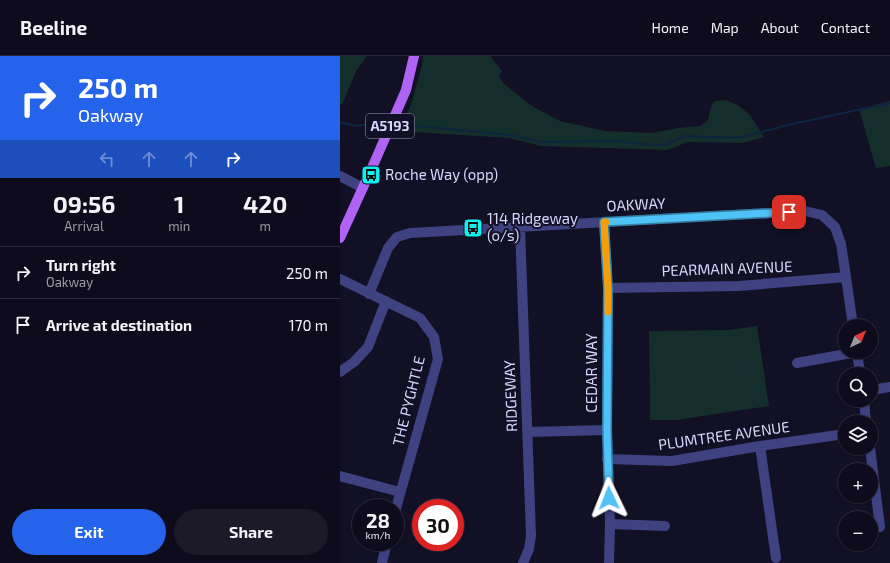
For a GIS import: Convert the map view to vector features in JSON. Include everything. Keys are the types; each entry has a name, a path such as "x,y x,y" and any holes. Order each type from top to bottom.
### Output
{"main road":[{"name":"A5193","path":"340,238 406,90 414,56"}],"street":[{"path":"340,176 363,188"},
{"name":"OAKWAY","path":"369,294 388,248 397,237 410,233 805,211 822,215 835,227 841,244 852,319"},
{"name":"CEDAR WAY","path":"604,222 608,288 607,459 610,524 609,563"},
{"name":"RIDGEWAY","path":"520,228 531,536 529,549 523,563"},
{"name":"PEARMAIN AVENUE","path":"608,288 739,286 846,277"},
{"name":"THE PYGHTLE","path":"340,279 420,318 434,337 438,359 398,499"},
{"path":"340,372 354,362 368,347 386,301"},
{"path":"797,363 838,355"},
{"path":"878,389 890,387"},
{"path":"528,432 607,430"},
{"name":"PLUMTREE AVENUE","path":"607,459 672,461 838,435"},
{"path":"760,446 776,558"},
{"path":"871,455 880,527"},
{"path":"340,476 400,492"},
{"path":"610,524 665,526"},
{"path":"382,563 385,551"}],"green space":[{"path":"340,56 367,56 356,71 342,105 340,104"},
{"path":"423,56 490,56 502,71 499,76 504,84 532,106 560,121 605,131 652,133 678,128 701,126 708,120 711,106 715,101 726,100 738,105 750,115 764,137 743,143 688,142 667,150 541,146 509,138 398,131 411,105"},
{"path":"890,101 890,166 876,168 859,109"},
{"path":"757,326 769,406 676,420 650,420 649,331 728,330"}],"waterway":[{"path":"395,125 510,135 540,142 619,141 639,144 665,145 684,136 739,138 788,125 890,103"},
{"path":"340,122 355,126 388,124"}],"slow traffic":[{"path":"606,222 604,222 608,312"}],"place":[{"name":"Roche Way (opp)","path":"371,175"},
{"name":"114 Ridgeway (o/s)","path":"473,228"}],"route":[{"path":"609,498 607,459 608,288 604,222 789,212"}]}
